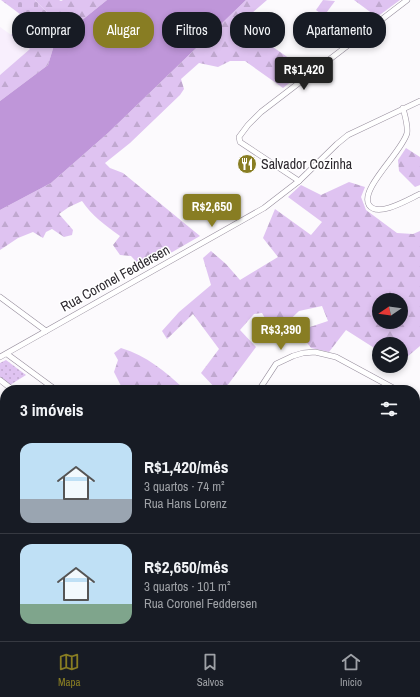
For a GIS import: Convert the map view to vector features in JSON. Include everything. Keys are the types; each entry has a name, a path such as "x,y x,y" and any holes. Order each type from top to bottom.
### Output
{"street":[{"path":"299,181 240,142 239,137 261,112 407,0"},
{"name":"Rua Coronel Feddersen","path":"0,357 264,208 299,181 337,144 348,136 420,101"},
{"path":"403,108 407,123 407,133 402,143 370,189 367,198 370,205 375,209 382,210 420,194"},
{"path":"0,297 46,331"},
{"path":"261,385 276,364 293,356 315,352 336,357 388,385"},
{"path":"7,354 49,385"}],"shaded area":[{"path":"107,0 246,0 234,12 230,12 230,15 222,23 222,12 162,12 162,48 196,48 108,133 51,183 0,210 0,101 48,65 53,48 85,48 85,18"},
{"path":"0,27 12,36 12,48 31,49 0,75"}],"green space":[{"path":"1,0 35,0 47,12 17,12"},
{"path":"35,0 107,0 85,18 85,12 47,12"},
{"path":"246,0 267,0 253,12 234,12"},
{"path":"323,0 335,1 327,12 319,12 316,10"},
{"path":"354,0 400,0 384,12 370,12"},
{"path":"230,15 230,48 274,48 306,70 283,88 245,61 230,61 218,67 199,63 181,79 184,89 180,95 130,143 105,163 110,168 123,173 200,236 143,269 131,256 120,255 113,245 120,236 94,216 82,201 59,214 73,230 72,235 64,237 52,229 46,232 43,238 33,232 18,238 0,250 0,210 51,183 108,133 196,48 222,48 222,23"},
{"path":"29,48 53,48 48,65 0,101 0,75 30,49"},
{"path":"406,148 420,157 420,185 415,187 399,171 398,160"},
{"path":"349,182 365,187 361,197 366,210 397,233 413,234 420,231 420,346 408,356 408,337 372,337 372,347 346,330 329,352 311,348 301,335 310,327 328,321 322,306 299,311 273,336 269,335 270,327 262,313 254,314 240,330 256,347 228,385 212,385 201,373 219,349 193,314 167,339 162,331 179,312 211,285 203,258 211,251 226,264 240,280 278,257 263,238 275,209 311,235 322,222 288,197 301,185 321,195"},
{"path":"121,348 139,355 155,365 179,385 120,385 114,372 118,360 114,353"},
{"path":"6,360 26,375 10,385 0,377 0,363"}],"place":[{"name":"Salvador Cozinha","path":"247,164"}]}
